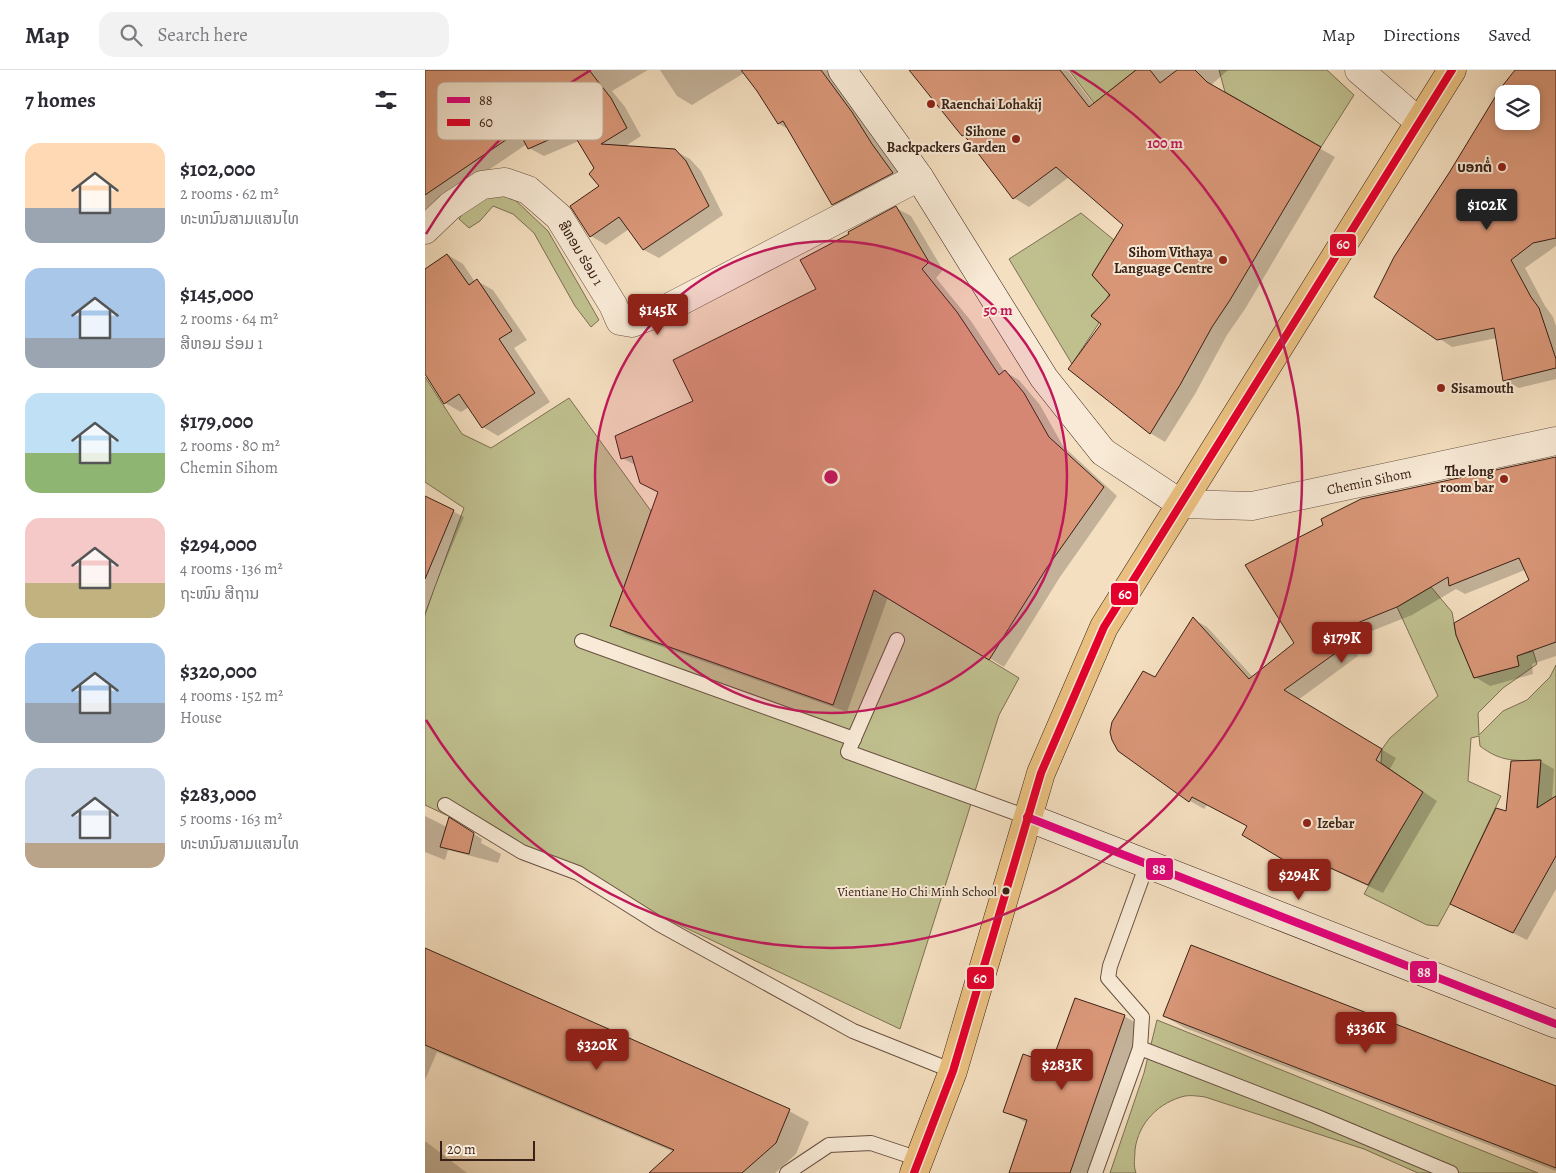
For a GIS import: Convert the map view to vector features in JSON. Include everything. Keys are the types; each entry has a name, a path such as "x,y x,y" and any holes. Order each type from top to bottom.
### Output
{"highway":[{"path":"916,1166 953,1071 1041,773 1104,627 1452,70"}],"street":[{"path":"842,70 919,177 1044,378 1103,452 1181,504"},
{"path":"1359,70 1419,122"},
{"name":"ສີຫອມ ຮ່ອມ 1","path":"425,230 450,206 482,185 505,182 528,190 559,217 613,305 620,321 632,323 660,312 919,177"},
{"name":"Chemin Sihom","path":"1181,504 1252,506 1556,441"},
{"path":"1027,817 1556,1024"}],"lane":[{"path":"897,640 848,752 1027,817"},
{"path":"582,641 854,739"},
{"path":"445,805 522,852 578,873 659,924 853,1031 953,1071"},
{"path":"1095,1173 1140,1048 1142,1017 1108,978 1110,966 1147,864"},
{"path":"1140,1048 1315,1116 1451,1173"},
{"path":"787,1173 829,1146 871,1143 916,1166"}],"green space":[{"path":"1069,70 1136,70 1094,103"},
{"path":"1219,70 1327,70 1354,95 1321,147 1225,92"},
{"path":"487,192 512,197 548,231 599,320 591,327 575,306 534,233 513,214 493,206 480,221 469,228 459,219 469,203"},
{"path":"1081,213 1114,240 1092,275 1109,294 1106,300 1091,315 1099,323 1072,364 1009,259"},
{"path":"425,377 462,434 491,448 569,398 651,511 610,626 874,590 1019,678 999,715 900,1029 425,805 425,614 464,508 425,482"},
{"path":"1431,587 1452,612 1456,635 1474,678 1518,666 1517,656 1533,651 1537,664 1503,688 1478,713 1479,735 1503,711 1527,700 1550,677 1556,665 1556,796 1537,808 1540,760 1502,758 1480,746 1479,736 1471,738 1468,781 1501,796 1438,926 1427,925 1364,894 1422,792 1381,763 1382,749 1390,738 1438,696 1397,607"},
{"path":"1157,1020 1538,1173 1418,1173 1364,1149 1205,1097 1185,1096 1167,1103 1151,1115 1145,1123 1140,1131 1135,1150 1134,1164 1136,1173 1110,1173 1144,1073"}],"building":[{"path":"425,70 589,70 598,82 437,82 437,140 506,140 425,195"},
{"path":"741,70 821,70 893,173 832,205 783,121 778,124"},
{"path":"909,70 1060,70 1089,107 1136,70 1150,70 1160,83 1177,70 1195,70 1207,82 1321,147 1212,327 1150,434 1068,369 1101,324 1091,316 1110,295 1092,275 1123,225 1056,167 1013,199 964,135 962,136"},
{"path":"1515,70 1556,70 1556,238 1533,243 1511,260 1539,308 1556,359 1556,368 1503,381 1494,328 1437,340 1374,297 1394,257 1449,173 1495,97 1495,130 1540,130 1540,85 1503,85"},
{"path":"603,88 611,98 627,128 601,144 675,149 686,161 709,206 643,250 619,217 590,237 570,206 599,186 589,174 594,168 577,140 603,140"},
{"path":"524,140 548,140 528,149"},
{"path":"896,206 929,262 922,269 957,312 999,375 1005,370 1024,393 1049,437 1104,487 1046,569 989,660 874,590 833,705 610,626 658,492 640,483 632,456 621,459 615,436 693,401 673,360 816,289 800,260"},
{"path":"447,254 469,285 477,279 512,331 499,339 535,393 482,428 459,394 444,404 425,374 425,269"},
{"path":"1556,457 1556,642 1517,656 1519,666 1474,678 1456,635 1454,623 1529,580 1519,558 1449,586 1448,577 1397,607 1335,632 1344,647 1284,690 1382,749 1376,760 1423,792 1368,885 1315,861 1307,874 1242,835 1247,826 1192,797 1189,802 1118,751 1110,732 1112,722 1143,671 1155,677 1193,617 1249,679 1294,643 1245,565 1323,525 1321,519 1361,499"},
{"path":"425,496 454,510 425,579"},
{"path":"1541,760 1537,808 1556,796 1556,856 1513,933 1450,904 1496,808 1506,811 1511,761"},
{"path":"449,817 474,833 469,854 440,847"},
{"path":"1191,945 1556,1086 1556,1168 1163,1016"},
{"path":"425,948 790,1109 776,1143 742,1173 649,1173 674,1150 425,1045"},
{"path":"1075,998 1125,1015 1070,1173 1009,1173 1027,1120 1003,1112 1023,1054 1051,1064"}],"transit line":[{"name":"60","path":"914,1173 953,1071 1041,773 1104,627 1452,70"},
{"name":"88","path":"1027,817 1556,1024"}],"place":[{"name":"Raenchai Lohakij","path":"931,104"},
{"name":"Sihone Backpackers Garden","path":"1016,139"},
{"name":"ບອກຕໍ່","path":"1502,167"},
{"name":"Sihom Vithaya Language Centre","path":"1223,260"},
{"name":"Sisamouth","path":"1441,388"},
{"name":"The long room bar","path":"1504,479"},
{"name":"Izebar","path":"1307,823"},
{"name":"Vientiane Ho Chi Minh School","path":"1006,891"}]}
